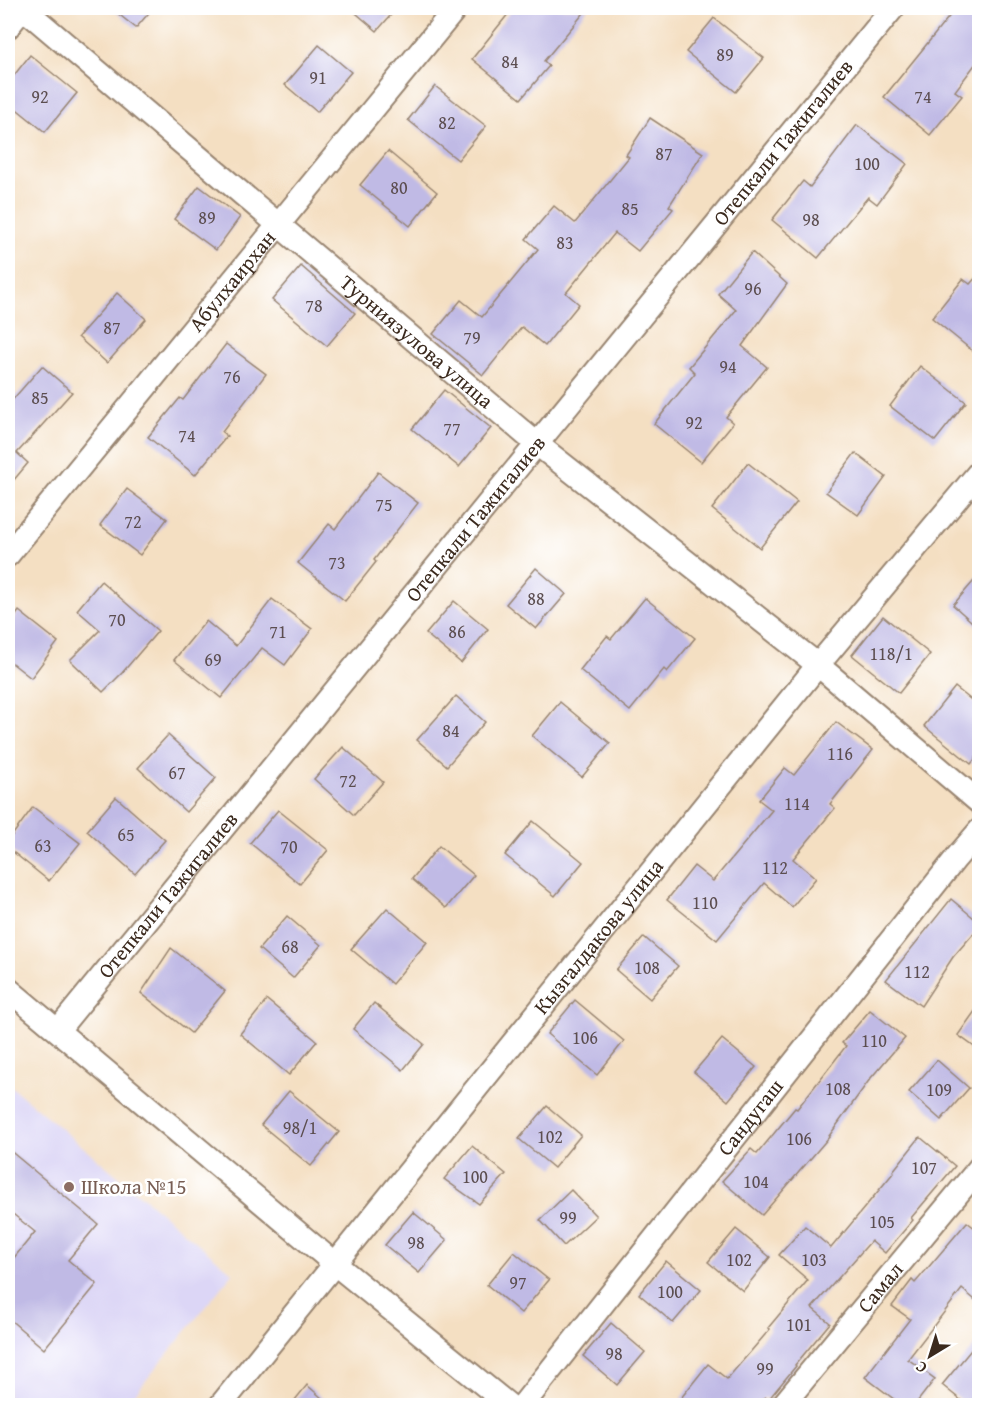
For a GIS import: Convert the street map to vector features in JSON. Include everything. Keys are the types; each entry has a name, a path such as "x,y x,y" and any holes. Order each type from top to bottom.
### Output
{"street":[{"path":"8,27 23,8"},
{"name":"Турниязулова улица","path":"23,8 537,444 818,665 980,803"},
{"name":"Абулхаирхан","path":"8,555 456,8"},
{"name":"Отепкали Тажигалиев","path":"58,1030 894,8"},
{"name":"Кызгалдакова улица","path":"220,1406 818,665 980,471"},
{"name":"Сандугаш","path":"522,1406 980,830"},
{"path":"8,989 335,1264 510,1406"},
{"name":"Самал","path":"782,1406 980,1167"}],"shaded area":[{"name":"Школа №15","path":"8,1084 233,1273 126,1405 8,1405"}],"building":[{"path":"111,8 153,8 136,28"},
{"path":"350,8 397,8 377,31"},
{"path":"513,8 588,8 544,61 549,66 521,99 472,59"},
{"path":"956,8 980,8 980,58 955,91 962,96 930,135 884,97"},
{"path":"714,18 764,58 736,92 686,52"},
{"path":"319,45 351,72 317,112 285,85"},
{"path":"30,55 77,93 45,132 8,102 8,83"},
{"path":"435,86 486,126 458,160 408,120"},
{"path":"650,118 703,153 669,206 673,209 638,251 615,233 566,293 579,304 545,346 522,327 483,375 433,334 461,300 482,317 538,249 526,239 554,206 575,223 629,157 626,155"},
{"path":"857,125 907,164 877,204 868,197 818,258 772,220 803,181 810,187"},
{"path":"388,151 437,192 410,226 360,185"},
{"path":"199,186 240,217 216,250 174,219"},
{"path":"752,252 787,284 742,346 767,367 726,417 733,423 701,462 654,424 695,373 689,367 736,310 718,294"},
{"path":"301,266 355,313 327,346 272,300"},
{"path":"980,273 980,357 932,318 963,279 970,284"},
{"path":"117,293 146,319 107,363 78,337"},
{"path":"226,344 266,374 222,432 227,436 195,475 148,437 180,398 183,400"},
{"path":"42,366 72,392 17,453 28,463 8,487 8,405"},
{"path":"920,366 966,402 935,441 890,406"},
{"path":"444,390 491,428 459,467 412,429"},
{"path":"855,453 886,477 858,515 826,492"},
{"path":"748,463 797,502 760,548 712,509"},
{"path":"378,472 418,503 345,601 298,563 329,524 335,529"},
{"path":"127,489 167,519 140,555 100,525"},
{"path":"536,568 566,594 536,629 506,604"},
{"path":"980,574 980,629 953,605"},
{"path":"101,581 158,631 103,692 70,660 100,630 77,610"},
{"path":"645,598 695,638 667,672 664,669 630,711 580,670 607,636 611,639"},
{"path":"272,599 312,629 285,665 262,648 221,698 174,660 206,621 236,646"},
{"path":"454,601 488,629 461,663 426,634"},
{"path":"19,611 58,642 31,678 8,660 8,626"},
{"path":"883,616 930,654 899,693 852,655"},
{"path":"955,687 980,707 980,753 971,764 924,726"},
{"path":"456,696 485,722 447,766 417,740"},
{"path":"560,702 610,743 582,777 532,736"},
{"path":"836,722 873,750 830,804 835,808 793,859 816,878 792,907 764,883 717,940 667,900 694,866 713,881 772,810 759,800 785,768 794,775"},
{"path":"168,735 216,778 186,812 138,768"},
{"path":"343,747 383,782 354,815 314,779"},
{"path":"116,797 165,840 135,874 87,831"},
{"path":"33,807 80,843 49,881 8,848 8,841"},
{"path":"278,810 328,850 300,884 250,843"},
{"path":"533,821 583,862 555,896 505,855"},
{"path":"439,846 474,875 446,908 412,879"},
{"path":"951,899 980,923 980,926 953,957 921,1006 886,980"},
{"path":"387,908 427,942 392,984 351,949"},
{"path":"287,916 321,945 293,978 259,949"},
{"path":"644,937 678,966 650,999 616,970"},
{"path":"171,948 225,991 191,1033 141,993"},
{"path":"267,1000 317,1041 289,1075 240,1034"},
{"path":"575,1000 624,1041 597,1075 547,1034"},
{"path":"374,1003 424,1044 403,1070 353,1029"},
{"path":"980,1004 980,1051 958,1035"},
{"path":"870,1010 905,1038 870,1079 830,1136 762,1215 722,1181 751,1149 757,1154 795,1108 797,1109 846,1046 842,1043"},
{"path":"722,1039 756,1067 728,1101 694,1072"},
{"path":"937,1060 969,1088 941,1120 909,1092"},
{"path":"289,1091 339,1132 311,1166 261,1125"},
{"path":"547,1106 581,1135 554,1168 519,1139"},
{"path":"920,1137 955,1166 885,1253 871,1241 812,1308 830,1323 768,1400 765,1397 757,1406 690,1406 681,1398 708,1364 727,1379 808,1280 779,1255 805,1226 831,1248"},
{"path":"472,1146 506,1174 479,1204 444,1179"},
{"name":"Школа №15","path":"8,1149 98,1224 68,1260 97,1284 44,1349 8,1318 8,1265 35,1232 8,1210"},
{"path":"571,1190 596,1216 564,1246 540,1220"},
{"path":"413,1212 447,1240 419,1273 385,1245"},
{"path":"967,1222 980,1232 980,1304 962,1289 908,1359 935,1379 914,1406 903,1406 865,1377 910,1319 892,1306 912,1280 915,1283"},
{"path":"736,1229 770,1257 743,1291 708,1262"},
{"path":"514,1252 549,1280 521,1313 487,1285"},
{"path":"666,1261 701,1290 673,1323 639,1294"},
{"path":"611,1323 645,1352 617,1385 583,1356"},
{"path":"980,1339 980,1406 968,1406 942,1385"},
{"path":"307,1385 331,1406 290,1406"}],"place":[{"name":"Школа №15","path":"69,1187"}]}
